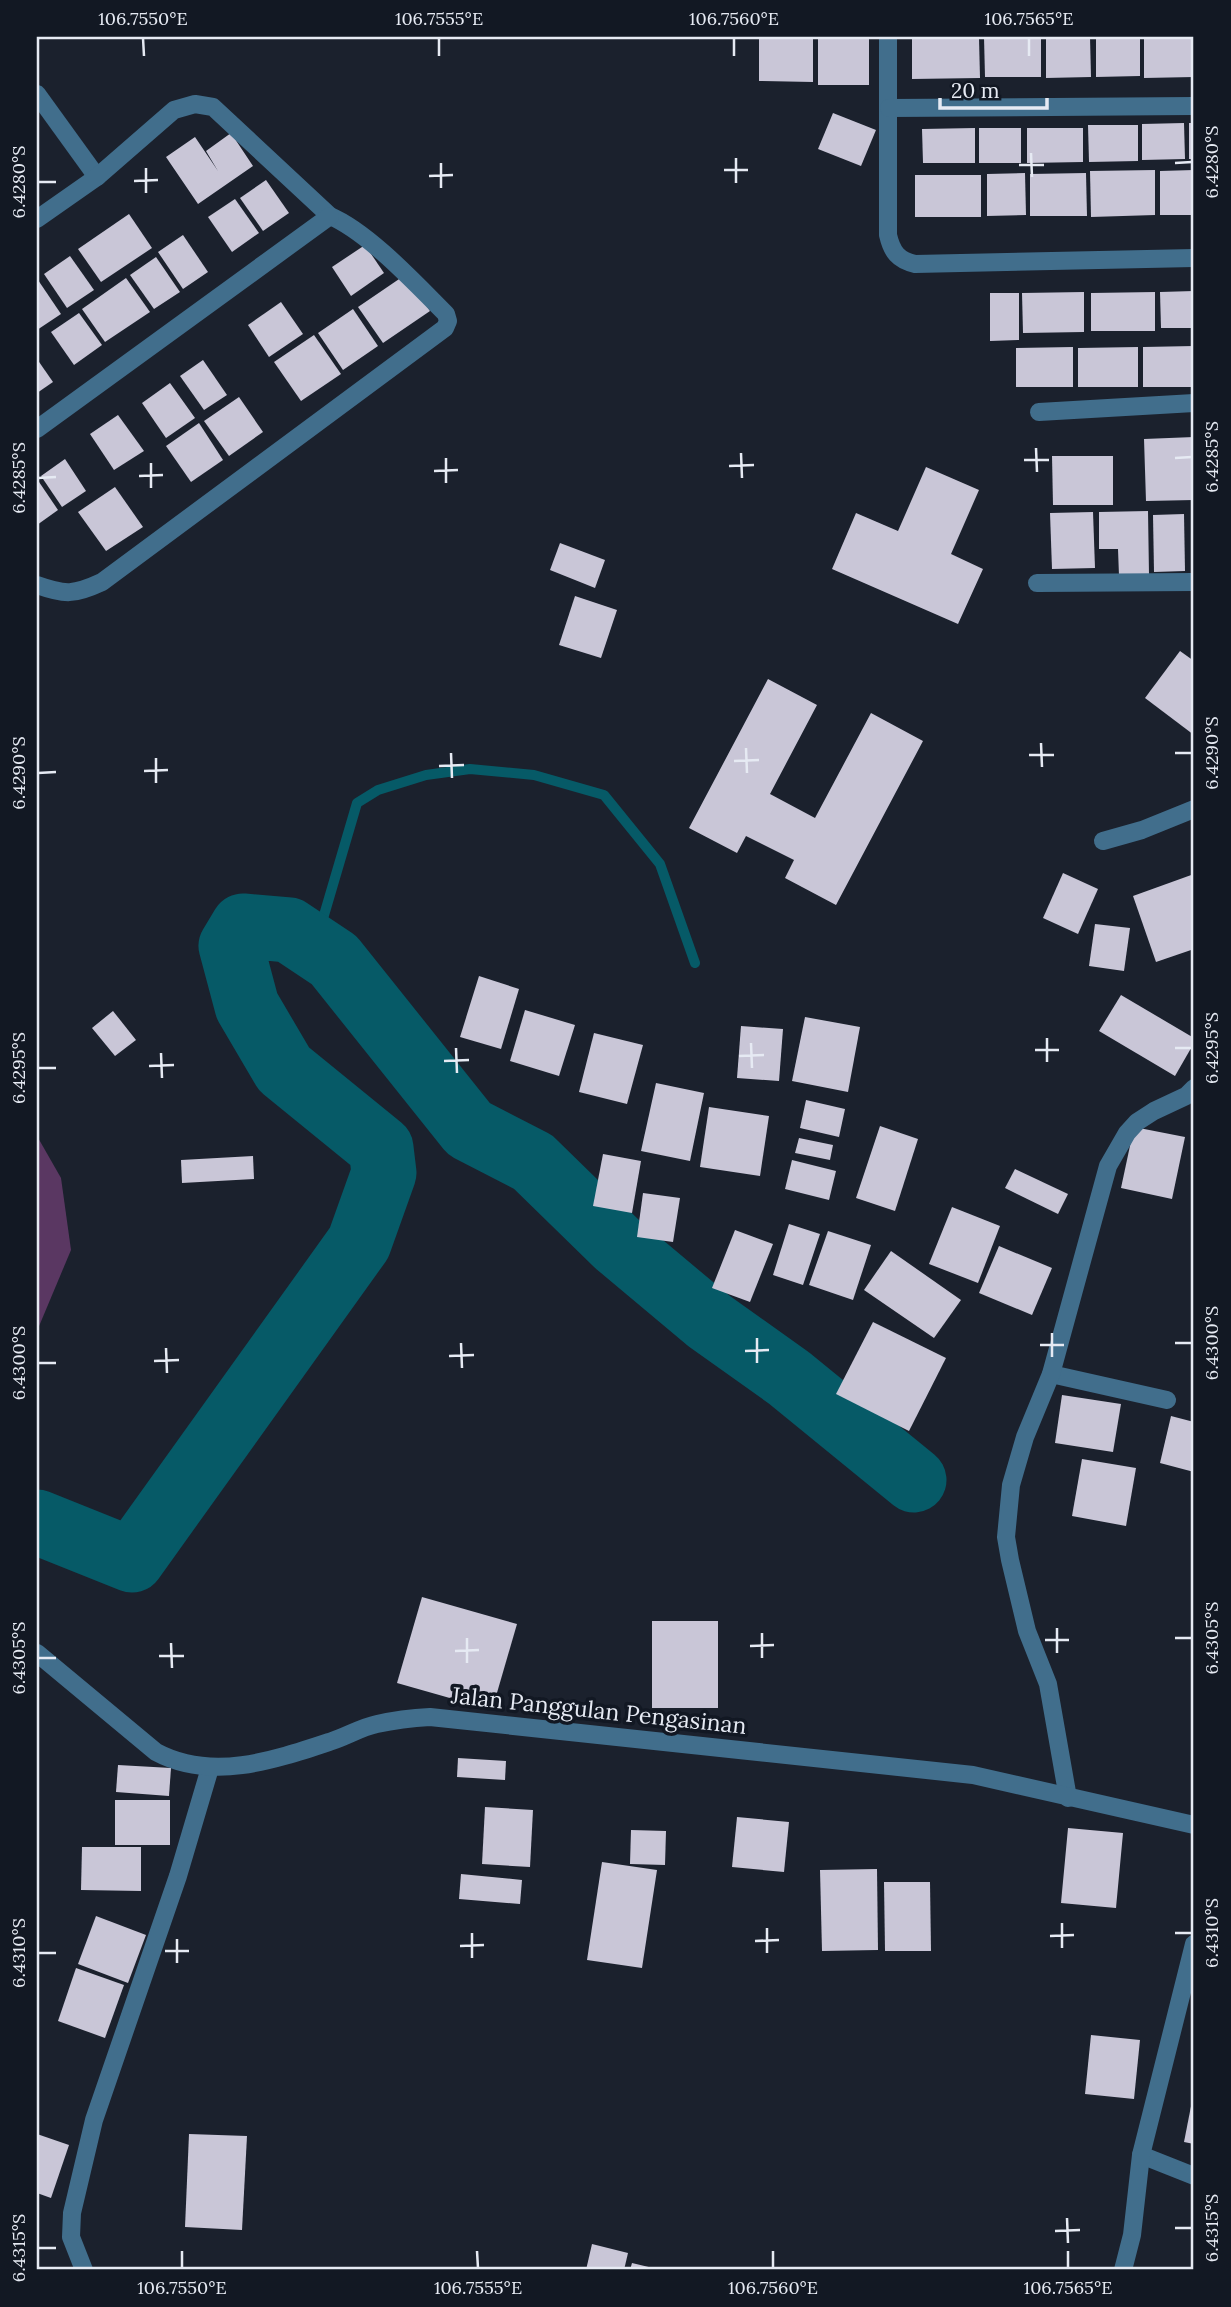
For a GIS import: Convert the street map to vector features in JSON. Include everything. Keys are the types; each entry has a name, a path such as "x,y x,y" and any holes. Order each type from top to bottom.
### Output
{"street":[{"path":"888,37 888,235 891,247 903,261 915,264 1194,258"},
{"path":"37,94 97,177"},
{"path":"37,219 97,177 174,110 195,104 213,107 330,216 345,223 408,276 446,314 448,321 446,328 102,582 82,591 62,594 37,585"},
{"path":"889,108 1194,106"},
{"path":"37,429 330,216"},
{"path":"1039,412 1194,402"},
{"path":"1037,583 1194,582"},
{"path":"1103,841 1142,830 1194,808"},
{"path":"1068,1798 1048,1684 1027,1631 1006,1537 1011,1485 1025,1437 1051,1374 1108,1166 1118,1146 1137,1122 1186,1096 1194,1088"},
{"path":"1051,1374 1167,1400"},
{"name":"Jalan Panggulan Pengasinan","path":"37,1653 156,1752 174,1761 210,1768 279,1757 375,1724 430,1717 973,1774 1194,1825"},
{"path":"84,2270 71,2236 72,2214 94,2120 178,1876 210,1768"},
{"path":"1123,2270 1132,2235 1141,2155 1194,1944"},
{"path":"1141,2155 1194,2176"}],"shaded area":[{"path":"37,1136 61,1178 71,1250 37,1331"}],"building":[{"path":"759,37 813,37 813,82 759,81"},
{"path":"818,37 869,37 869,85 818,85"},
{"path":"984,37 1041,37 1041,77 985,77"},
{"path":"1046,37 1090,37 1091,77 1046,78"},
{"path":"1096,37 1140,37 1140,76 1096,77"},
{"path":"1144,37 1194,37 1194,77 1144,78"},
{"path":"912,38 979,38 980,78 912,79"},
{"path":"833,113 876,130 861,166 818,149"},
{"path":"1184,123 1185,159 1142,160 1142,124"},
{"path":"1189,123 1194,123 1194,159 1189,159"},
{"path":"1088,125 1138,125 1138,161 1089,162"},
{"path":"975,128 975,163 923,163 922,129"},
{"path":"979,128 1021,128 1021,163 979,163"},
{"path":"1027,128 1083,128 1083,162 1027,163"},
{"path":"231,133 253,166 198,204 166,157 195,137 218,171 206,151"},
{"path":"1155,170 1155,215 1091,217 1090,171"},
{"path":"1194,170 1194,215 1160,215 1160,171"},
{"path":"1025,173 1026,215 987,216 987,174"},
{"path":"1086,173 1087,216 1030,216 1030,174"},
{"path":"915,175 981,175 981,217 915,217"},
{"path":"266,180 289,213 263,231 240,198"},
{"path":"235,199 259,233 232,252 208,217"},
{"path":"129,214 152,248 101,282 78,249"},
{"path":"183,235 208,272 183,289 158,252"},
{"path":"365,245 384,273 351,296 332,267"},
{"path":"70,256 94,290 67,308 44,274"},
{"path":"156,257 180,292 154,309 130,275"},
{"path":"405,275 430,311 383,343 358,307"},
{"path":"126,278 150,312 105,342 82,309"},
{"path":"38,280 61,314 37,330 37,282"},
{"path":"1194,291 1194,328 1161,328 1160,292"},
{"path":"1084,292 1084,332 1023,333 1022,293"},
{"path":"1155,292 1155,331 1091,331 1091,293"},
{"path":"990,293 1019,293 1019,340 990,341"},
{"path":"281,302 303,334 269,357 248,325"},
{"path":"353,309 378,346 343,370 318,333"},
{"path":"79,313 102,345 74,365 51,332"},
{"path":"314,335 341,374 301,401 274,362"},
{"path":"1194,346 1194,387 1143,387 1143,347"},
{"path":"1073,347 1073,387 1016,387 1016,348"},
{"path":"1138,347 1138,387 1078,387 1078,348"},
{"path":"37,359 53,382 37,393"},
{"path":"203,360 227,395 204,410 180,376"},
{"path":"170,383 195,418 166,438 142,403"},
{"path":"239,397 263,432 229,456 204,421"},
{"path":"118,415 144,451 114,470 90,434"},
{"path":"199,423 223,460 191,482 166,446"},
{"path":"1194,437 1194,500 1146,501 1144,439"},
{"path":"1052,456 1113,456 1113,505 1053,505"},
{"path":"65,459 86,491 62,507 41,476"},
{"path":"926,467 979,490 951,554 983,569 958,624 832,569 856,513 898,531"},
{"path":"37,479 58,510 37,525"},
{"path":"115,487 143,527 106,551 78,512"},
{"path":"1148,511 1149,575 1119,576 1118,549 1099,549 1099,512"},
{"path":"1093,512 1095,568 1052,569 1050,513"},
{"path":"1184,514 1185,571 1154,572 1153,515"},
{"path":"560,543 605,560 595,588 550,570"},
{"path":"575,596 617,610 601,658 559,645"},
{"path":"1180,651 1194,661 1194,735 1145,698"},
{"path":"768,679 817,705 770,794 815,818 871,713 923,741 836,905 785,878 794,860 746,836 737,853 689,828"},
{"path":"1063,873 1098,889 1078,934 1043,918"},
{"path":"1194,874 1194,949 1156,962 1133,896"},
{"path":"1095,924 1130,928 1124,971 1089,966"},
{"path":"479,976 519,989 501,1049 460,1037"},
{"path":"1121,995 1194,1038 1194,1043 1175,1076 1099,1031"},
{"path":"525,1010 575,1025 559,1076 510,1061"},
{"path":"113,1011 136,1040 115,1056 92,1028"},
{"path":"805,1017 860,1027 848,1092 792,1081"},
{"path":"741,1026 783,1029 779,1081 737,1078"},
{"path":"594,1033 643,1045 627,1104 579,1092"},
{"path":"656,1083 704,1093 690,1161 641,1151"},
{"path":"806,1100 845,1109 839,1137 800,1128"},
{"path":"709,1107 769,1116 760,1176 700,1167"},
{"path":"880,1126 918,1139 895,1211 856,1198"},
{"path":"1134,1127 1185,1137 1172,1199 1121,1188"},
{"path":"799,1138 833,1145 830,1160 795,1153"},
{"path":"603,1154 641,1161 632,1213 593,1206"},
{"path":"253,1156 254,1179 182,1183 181,1160"},
{"path":"792,1160 836,1171 829,1200 785,1189"},
{"path":"1015,1169 1068,1194 1058,1214 1005,1188"},
{"path":"643,1193 680,1198 673,1242 637,1237"},
{"path":"952,1207 1000,1226 978,1283 929,1264"},
{"path":"789,1224 820,1234 803,1285 773,1275"},
{"path":"735,1230 773,1244 750,1302 712,1288"},
{"path":"828,1231 871,1245 853,1300 809,1285"},
{"path":"999,1246 1052,1268 1032,1315 979,1293"},
{"path":"891,1251 961,1300 934,1338 864,1290"},
{"path":"873,1322 946,1358 909,1431 836,1394"},
{"path":"1062,1395 1121,1404 1113,1452 1055,1443"},
{"path":"1171,1416 1194,1422 1194,1472 1160,1463"},
{"path":"1082,1459 1136,1468 1126,1526 1072,1516"},
{"path":"422,1597 517,1624 492,1710 397,1683"},
{"path":"652,1621 718,1621 718,1708 652,1708"},
{"path":"458,1758 506,1761 505,1780 457,1777"},
{"path":"118,1765 171,1768 169,1796 116,1792"},
{"path":"115,1800 170,1800 170,1845 115,1845"},
{"path":"485,1807 533,1810 530,1867 482,1864"},
{"path":"737,1817 789,1822 784,1872 732,1867"},
{"path":"1068,1828 1123,1833 1116,1908 1061,1903"},
{"path":"631,1830 666,1831 665,1865 630,1864"},
{"path":"82,1847 141,1847 141,1891 81,1890"},
{"path":"602,1862 657,1870 642,1968 587,1960"},
{"path":"877,1869 878,1950 822,1951 820,1870"},
{"path":"461,1874 522,1880 520,1904 459,1899"},
{"path":"884,1882 930,1882 931,1951 885,1951"},
{"path":"96,1916 146,1935 128,1983 78,1964"},
{"path":"76,1968 124,1985 105,2038 58,2021"},
{"path":"1091,2035 1140,2040 1134,2099 1085,2094"},
{"path":"1194,2096 1194,2144 1184,2142"},
{"path":"37,2134 69,2145 51,2198 37,2193"},
{"path":"189,2134 247,2136 242,2230 185,2227"},
{"path":"592,2244 628,2253 624,2270 586,2270"},
{"path":"632,2263 657,2269 657,2270 630,2270"}],"waterway":[{"path":"289,930 322,922 357,803 378,790 426,775 470,769 534,775 604,795 660,864 695,963"},
{"path":"37,1522 132,1560 359,1243 384,1173 381,1148 284,1069 247,1006 231,946 243,926 289,930 334,960 469,1129 533,1162 617,1244 709,1321 789,1378 914,1480"}]}
